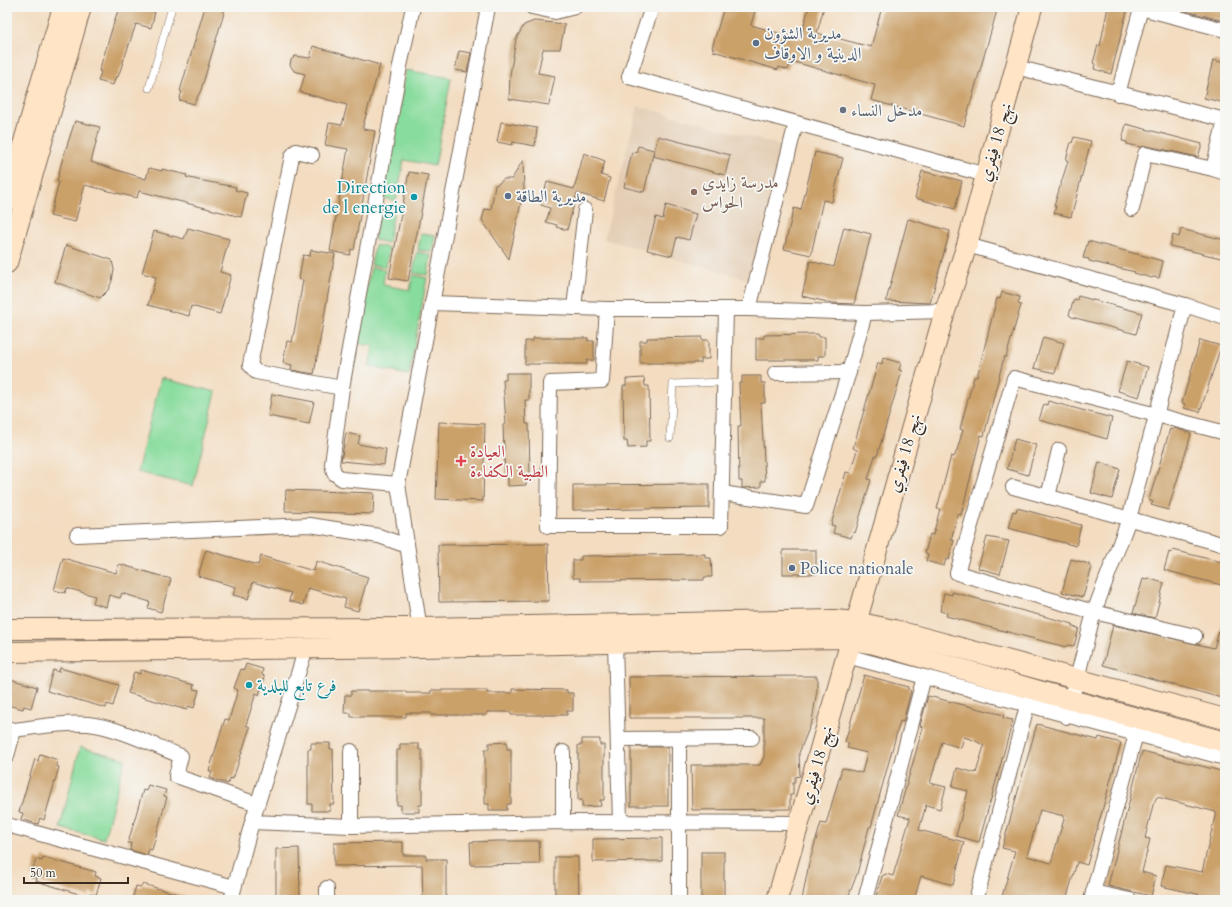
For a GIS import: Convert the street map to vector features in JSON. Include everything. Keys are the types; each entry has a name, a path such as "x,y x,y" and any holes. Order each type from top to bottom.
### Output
{"main road":[{"path":"7,200 63,7"},
{"path":"7,263 81,7"},
{"name":"نهج 18 فيفري","path":"777,900 945,311 967,245 1032,7"},
{"path":"7,652 306,648 421,638 808,620 851,639 889,648 1069,708 1225,742"},
{"path":"7,629 615,643 825,638 851,639 894,630 1225,719"}],"street":[{"path":"398,484 342,479 334,473 332,464 342,388 398,74 413,7"},
{"path":"421,638 398,484 488,7"},
{"path":"532,7 555,12 575,7"},
{"path":"652,7 629,77 986,175"},
{"path":"1118,94 1141,8 1225,30"},
{"path":"1016,67 1224,120 1219,171 1145,154 1132,210"},
{"path":"749,309 796,123"},
{"path":"312,155 296,151 292,156 250,365 256,372 342,388"},
{"path":"574,308 585,210"},
{"path":"967,245 1225,318"},
{"path":"432,303 607,309 749,309 865,313 945,311"},
{"path":"1069,708 1094,612 1129,519 1185,306"},
{"path":"607,309 602,381 550,383 548,526 721,526 723,382 726,309"},
{"path":"722,493 806,506 849,372 865,313"},
{"path":"775,373 849,372"},
{"path":"1195,636 1094,612 957,573 1014,378 1222,432"},
{"path":"1048,497 1059,450"},
{"path":"1013,488 1225,545"},
{"path":"77,535 310,525 379,536 407,546"},
{"path":"851,639 924,677 1027,706 1069,708 1136,734 1225,758"},
{"path":"615,643 619,739 620,822"},
{"path":"7,825 233,894 257,804 306,648"},
{"path":"864,900 924,677"},
{"path":"976,900 1027,706"},
{"path":"7,756 11,729 56,724 89,724 127,735 181,756 176,776 257,804"},
{"path":"1130,900 1092,896 1136,734"},
{"path":"619,739 752,738"},
{"path":"679,739 679,900"},
{"path":"351,750 351,826"},
{"path":"563,752 563,822"},
{"path":"252,822 351,826 563,822 679,824 800,822"}],"lane":[{"path":"149,88 172,7"},
{"path":"670,438 673,384 723,382"}],"shaded area":[{"name":"مدرسة زايدي الحواس","path":"638,106 784,146 751,280 604,239"}],"green space":[{"path":"406,70 451,78 435,166 404,160 396,201 382,198"},
{"path":"380,209 394,212 388,243 374,240"},
{"path":"421,233 435,235 432,252 418,250"},
{"path":"375,245 389,248 386,267 371,265"},
{"path":"417,252 431,255 428,275 413,273"},
{"path":"371,267 385,270 383,285 410,290 413,275 427,278 409,375 369,367 373,346 357,343"},
{"path":"161,378 216,392 193,486 137,472"},
{"path":"80,747 125,759 104,839 60,828"}],"building":[{"path":"120,7 139,7 155,12 151,28 136,24 118,77 116,76 113,85 98,81 101,72 99,71"},
{"path":"205,7 224,7 224,13 201,90 194,104 179,100 182,92 180,91"},
{"path":"724,7 756,7 751,25 800,39 809,7 824,7 817,33 871,47 882,7 998,7 964,126 871,100 875,85 791,61 788,70 779,67 778,70 713,51 714,49 712,48"},
{"path":"1108,7 1128,7 1111,74 1094,69 1095,64 1093,63 1098,45 1100,46"},
{"path":"1183,7 1225,7 1225,21 1182,10"},
{"path":"534,21 565,24 560,49 543,49 538,73 555,76 549,105 509,99 510,75 516,39 524,25"},
{"path":"313,46 380,65 363,126 363,129 375,131 354,250 351,249 350,255 330,251 348,149 325,145 329,123 342,125 347,105 300,92 305,74 294,71 290,65 291,60 295,56 310,58"},
{"path":"459,51 471,53 467,72 455,70"},
{"path":"1213,60 1225,63 1225,91 1221,102 1204,98"},
{"path":"75,121 100,127 91,162 146,179 149,168 162,171 162,169 187,175 186,177 198,180 236,187 235,190 247,193 241,217 139,191 137,198 85,185 75,222 50,216 59,182 57,181 62,161"},
{"path":"501,122 537,128 535,146 513,142 512,145 497,142"},
{"path":"1126,124 1202,144 1198,157 1147,146 1140,147 1127,144 1127,142 1122,141"},
{"path":"658,136 730,155 725,175 653,156"},
{"path":"1074,137 1091,141 1071,217 1054,213 1056,206 1054,206 1068,161 1066,160 1071,142 1072,143"},
{"path":"638,146 654,150 644,192 624,187 632,152 636,153"},
{"path":"815,152 843,158 832,202 823,200 811,255 784,249 794,208 801,210"},
{"path":"584,153 605,161 601,175 610,178 604,201 577,193 567,230 556,227 557,225 546,222 550,208 541,205 547,182 574,189"},
{"path":"523,160 524,189 509,259 482,220 485,209 491,210 495,185 504,179 512,179"},
{"path":"922,171 962,181 955,209 915,198"},
{"path":"409,172 428,175 408,281 389,278"},
{"path":"666,205 696,214 689,240 677,237 672,256 647,250 656,217 663,219"},
{"path":"908,219 950,231 930,303 886,301"},
{"path":"844,227 871,234 854,304 832,303 802,296 810,261 834,267"},
{"path":"188,228 229,239 220,272 231,275 220,314 191,306 189,316 148,305 156,277 142,273 154,231 184,239"},
{"path":"1181,229 1225,240 1225,259 1170,246 1173,235 1179,237"},
{"path":"1088,241 1163,261 1159,278 1152,278 1134,273 1135,272 1089,261 1089,259 1083,258"},
{"path":"66,245 112,260 114,270 112,281 108,290 100,298 55,282"},
{"path":"311,250 335,254 314,374 291,370 292,365 283,363 287,341 292,342 296,322 303,280 299,279 303,255 310,256"},
{"path":"1002,292 1020,297 1018,304 1021,305 1006,357 1004,357 984,436 981,435 961,515 958,514 951,540 954,540 949,560 946,559 944,566 926,561 928,554 925,553 930,534 933,535 940,509 937,509 951,456 954,457 963,430 960,429 974,377 977,377 997,298 1000,299"},
{"path":"1078,296 1142,313 1136,334 1072,317 1069,315 1074,299 1077,300"},
{"path":"818,334 819,337 825,337 825,356 818,356 818,360 756,360 756,338 764,338 764,335"},
{"path":"702,337 702,340 709,340 709,359 701,359 701,363 640,363 640,341 647,341 647,338"},
{"path":"1043,337 1064,343 1055,373 1034,368"},
{"path":"533,338 588,338 588,341 594,341 594,360 587,360 587,364 525,364 525,341 533,341"},
{"path":"1200,340 1221,346 1200,412 1184,408 1185,404 1182,403"},
{"path":"883,358 901,363 899,370 902,371 877,456 875,456 868,479 871,480 855,533 853,532 851,538 833,533 835,526 831,525 846,472 850,473 857,450 853,448 878,363 882,364"},
{"path":"1127,361 1148,367 1139,397 1118,391"},
{"path":"506,373 529,373 529,400 525,400 526,424 529,424 530,478 526,479 526,485 508,486 508,478 505,478 503,425 506,424 503,380 506,380"},
{"path":"742,376 761,376 761,383 765,383 765,403 761,403 765,481 761,481 761,487 742,488 742,481 739,481 738,426 741,426 739,383 742,383"},
{"path":"644,378 645,386 649,386 650,441 646,441 646,447 628,448 627,441 624,441 623,386 626,386 626,379"},
{"path":"272,394 314,402 309,424 268,416"},
{"path":"1048,401 1112,418 1107,439 1039,420 1044,404 1047,405"},
{"name":"العيادة الطبية الكفاءة","path":"439,422 485,424 483,501 436,499"},
{"path":"1174,428 1190,433 1191,435 1168,510 1151,505 1153,502 1149,500 1170,429 1173,430"},
{"path":"346,433 360,436 358,444 386,449 384,465 341,461"},
{"path":"1015,439 1036,445 1028,475 1007,469"},
{"path":"1099,462 1120,469 1112,499 1091,493"},
{"path":"709,484 709,508 573,510 573,485"},
{"path":"286,490 374,493 373,514 285,511"},
{"path":"1017,508 1081,525 1076,546 1008,528 1013,511 1016,512"},
{"path":"987,537 1009,541 1000,574 978,568"},
{"path":"548,544 549,601 439,602 438,545"},
{"path":"206,550 258,565 261,556 314,571 316,561 368,577 358,611 344,607 346,599 308,588 303,605 289,601 291,593 253,582 248,599 233,595 236,587 198,576"},
{"path":"783,550 816,550 816,574 783,574"},
{"path":"1173,550 1225,563 1225,586 1164,570 1169,552 1172,553"},
{"path":"705,554 705,558 711,558 712,577 704,577 704,580 580,581 580,578 573,578 573,560 581,560 581,556"},
{"path":"63,558 116,573 119,564 171,579 161,612 148,608 150,602 122,593 120,598 109,595 106,607 93,603 95,596 67,588 65,593 54,590"},
{"path":"1071,559 1089,564 1089,566 1092,567 1083,597 1062,592"},
{"path":"1147,578 1164,583 1155,618 1133,613 1143,579 1146,580"},
{"path":"952,592 1073,624 1072,627 1079,628 1074,646 1067,645 1066,647 946,616 947,613 940,611 944,593 952,595"},
{"path":"1222,621 1225,621 1225,699 1103,665 1113,625 1214,648"},
{"path":"246,664 263,669 262,675 265,676 259,695 256,693 246,725 250,727 233,779 230,778 228,784 210,778 212,772 209,771 225,719 229,720 238,690 234,688 241,669 244,670"},
{"path":"60,668 119,685 113,706 107,704 106,708 47,691 53,670 59,672"},
{"path":"141,670 194,685 193,689 199,690 194,708 188,706 187,710 128,693 134,672 140,674"},
{"path":"864,675 909,687 909,690 911,691 903,722 900,721 871,827 869,827 857,874 847,900 802,900 809,863 821,823 826,824 842,768 862,773 867,753 847,748 849,743 845,742"},
{"path":"817,676 817,690 812,721 799,753 800,776 795,777 795,783 793,783 793,795 790,795 790,809 692,810 691,765 760,765 764,757 764,718 629,718 629,677"},
{"path":"10,679 37,687 31,708 24,706 23,709 7,705 7,682 9,683"},
{"path":"512,689 567,690 567,693 573,693 573,711 567,711 567,715 511,715 511,712 487,712 487,715 431,715 431,713 406,713 406,717 351,717 351,713 344,713 345,695 351,695 351,691 406,691 406,693 431,693 431,690 487,690 487,693 512,693"},
{"path":"928,696 1004,715 1003,718 1013,720 979,842 956,836 968,791 952,787 957,768 976,773 984,746 976,741 964,737 961,748 942,742 930,783 946,787 940,809 926,805 919,830 964,842 953,885 921,876 914,900 889,900 876,896 882,876 886,874 893,876 910,818 898,815 923,727 920,726"},
{"path":"1037,724 1098,740 1099,737 1121,743 1087,865 1077,862 1066,900 1001,900 1015,851 1002,848","holes":["1040,810 1064,816 1051,863 1027,856"]},
{"path":"582,739 600,739 600,745 604,745 604,800 600,800 601,806 582,807 582,800 578,800 578,745 582,745"},
{"path":"507,742 507,749 511,749 511,804 507,804 507,810 489,810 489,804 485,804 485,749 489,749 489,743"},
{"path":"311,743 330,743 330,749 333,749 334,804 330,804 330,811 312,811 312,804 308,804 308,749 311,749"},
{"path":"400,744 419,744 419,750 422,750 422,805 419,805 419,812 401,812 401,805 397,805 397,750 400,750"},
{"path":"631,747 668,747 668,806 631,806"},
{"path":"1142,751 1225,772 1225,900 1206,900 1206,896 1161,886 1166,865 1202,872 1216,812 1157,797 1153,805 1145,838 1150,839 1142,872 1156,876 1151,896 1108,886"},
{"path":"40,754 58,760 56,766 59,767 44,820 40,818 38,824 21,819 23,813 19,812 35,759 38,761"},
{"path":"148,785 166,790 164,796 167,797 152,850 149,849 147,855 130,850 131,843 128,843 143,790 146,791"},
{"path":"662,838 662,861 593,862 593,839"},
{"path":"539,841 540,864 471,865 470,842"},
{"path":"403,842 403,855 426,855 426,859 446,859 446,900 423,900 422,865 334,866 334,843"},
{"path":"299,848 300,900 276,900 276,849"},
{"path":"701,852 724,852 724,900 701,900"},
{"path":"43,857 96,872 95,876 101,878 96,895 90,893 89,897 36,881 37,878 31,877 36,859 42,861"},
{"path":"555,857 578,857 579,900 555,900"},
{"path":"143,884 187,897 186,900 132,900 136,886 141,887"}],"place":[{"name":"مديرية الشؤون الدينية و الاوقاف","path":"756,43"},
{"name":"مدخل النساء","path":"843,110"},
{"name":"مدرسة زايدي الحواس","path":"694,192"},
{"name":"مديرية الطاقة","path":"508,196"},
{"name":"Direction de l energie","path":"414,197"},
{"name":"العيادة الطبية الكفاءة","path":"461,461"},
{"name":"Police nationale","path":"792,568"},
{"name":"فرع تابع للبلدية","path":"249,685"}]}
